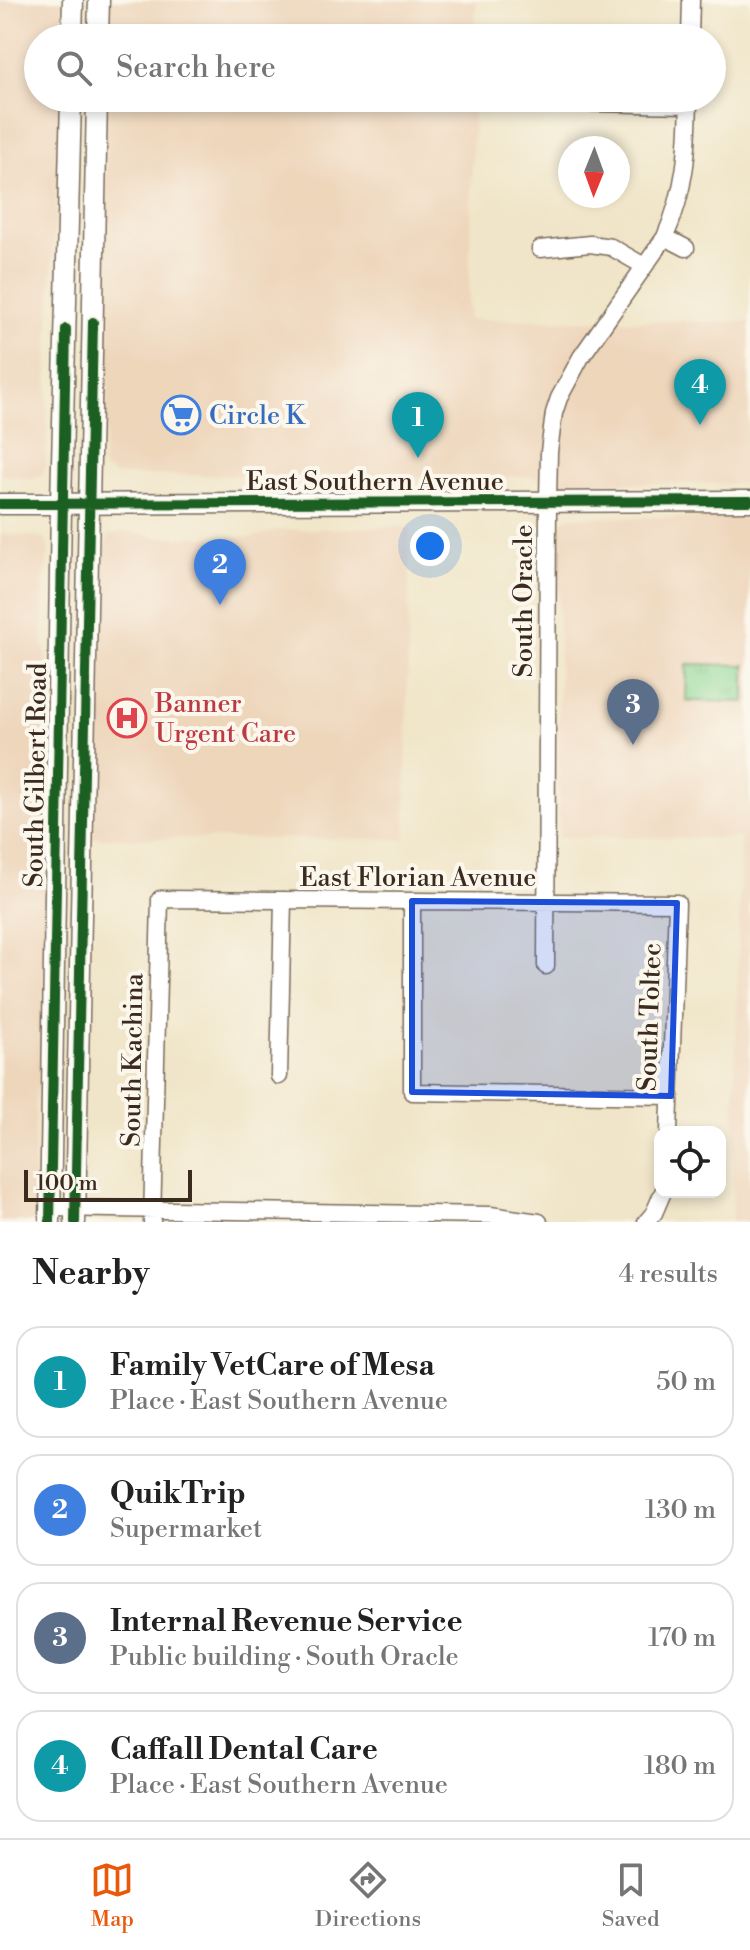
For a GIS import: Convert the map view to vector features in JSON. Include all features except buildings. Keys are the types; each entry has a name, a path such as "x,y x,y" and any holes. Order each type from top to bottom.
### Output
{"main road":[{"path":"72,24 73,0"},
{"path":"98,24 99,0"},
{"name":"South Gilbert Road","path":"50,1215 71,112"},
{"name":"South Gilbert Road","path":"75,1215 97,112"},
{"name":"East Southern Avenue","path":"0,504 750,501"},
{"path":"56,829 83,823"}],"street":[{"path":"690,24 691,0"},
{"name":"South Oracle","path":"546,966 551,429 559,398 581,357 665,237 673,219 687,171 689,112"},
{"path":"665,237 686,248"},
{"path":"540,249 590,244 611,247 644,266"},
{"name":"East Florian Avenue","path":"160,899 677,903"},
{"name":"South Kachina","path":"152,1216 160,899"},
{"path":"279,1076 283,900"},
{"path":"412,901 412,1092 671,1096"},
{"name":"South Toltec","path":"669,1126 677,903"},
{"path":"646,1222 660,1198"},
{"path":"50,1215 275,1218 490,1215 539,1222"}],"highlighted area":[{"path":"412,901 677,903 671,1096 412,1092"}],"shaded area":[{"path":"0,0 63,0 63,24 24,24 24,112 61,112 49,327 46,465 42,474 34,479 0,474"},
{"path":"109,0 476,0 475,24 108,24"},
{"path":"107,112 474,112 468,319 750,322 747,484 567,483 531,477 115,475 105,470 102,464 109,377 104,355"},
{"path":"572,517 750,518 750,1222 732,1222 741,838 559,837 559,527 561,522"},
{"path":"410,527 405,839 92,838 99,763 105,547 109,536 124,531 156,537 252,537 279,530"},
{"path":"0,534 41,537 49,551 43,586 42,637 47,665 41,744 41,811 46,851 42,1048 35,1105 33,1222 0,1222"}],"green space":[{"path":"687,664 745,665 745,702 686,701"}],"cycle path":[{"path":"75,1222 93,322"},
{"path":"50,1222 66,329"},
{"path":"0,504 750,501"}],"place":[{"name":"Circle K","path":"181,415"},
{"name":"Caffall Dental Care","path":"700,425"},
{"name":"Family VetCare of Mesa","path":"418,458"},
{"name":"QuikTrip","path":"220,605"},
{"name":"Banner Urgent Care","path":"127,718"},
{"name":"Internal Revenue Service","path":"633,745"}]}
